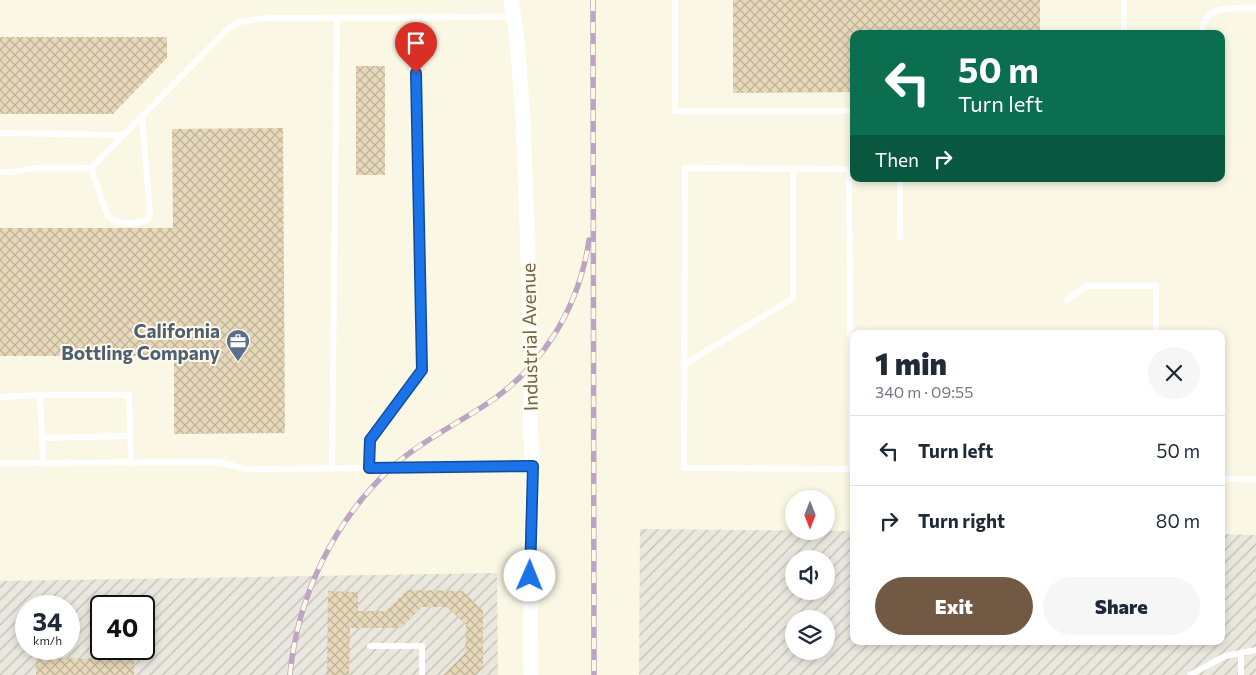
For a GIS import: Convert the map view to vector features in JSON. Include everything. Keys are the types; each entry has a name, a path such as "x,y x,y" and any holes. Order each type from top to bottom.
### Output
{"street":[{"name":"Industrial Avenue","path":"511,0 521,83 532,364 530,428 533,466 530,576 531,675"}],"lane":[{"path":"675,0 675,111 850,111"},
{"path":"1124,0 1124,30"},
{"path":"1203,30 1206,17 1213,11 1256,8"},
{"path":"332,468 337,17"},
{"path":"369,468 370,440 422,370 416,17"},
{"path":"0,172 35,168 91,168 229,28 240,22 266,18 514,17"},
{"path":"91,168 108,217 119,223 138,223 148,219 150,212 142,117"},
{"path":"0,132 123,135"},
{"path":"850,169 685,168 684,365 684,468 850,469"},
{"path":"684,365 794,298 793,169"},
{"path":"852,182 852,330"},
{"path":"900,182 900,237"},
{"path":"1067,300 1086,286 1156,286 1156,330"},
{"path":"40,395 43,462"},
{"path":"0,397 129,395 131,462"},
{"path":"42,438 130,436"},
{"path":"0,463 219,462 244,469 533,466"},
{"path":"1225,479 1256,479"},
{"path":"370,646 422,646 422,675"},
{"path":"1190,675 1225,656 1256,650"},
{"path":"1241,653 1241,675"}],"shaded area":[{"path":"640,529 785,530 785,540 835,540 835,531 850,531 850,645 1225,645 1225,534 1256,535 1256,675 639,675"},
{"path":"497,573 498,675 0,675 0,581"}],"building":[{"path":"733,0 1040,0 1040,30 850,30 850,92 733,93"},
{"path":"0,37 167,37 167,58 113,114 0,114"},
{"path":"356,66 385,66 385,175 356,175"},
{"path":"283,128 285,433 174,434 174,356 0,356 0,228 173,228 172,129"},
{"path":"407,590 463,591 483,611 483,668 475,675 443,675 465,653 466,625 447,607 422,607 401,628 350,628 349,675 327,675 328,591 358,592 358,611 386,611"},
{"path":"80,658 134,660 134,675 36,675 36,660 80,660"}],"railway":[{"path":"593,0 594,675"},
{"path":"290,675 294,646 310,589 336,536 352,512 371,489 401,460 422,444 501,394 521,377 538,357 566,314 584,266 589,240"}],"place":[{"name":"California Bottling Company","path":"238,362"}],"route":[{"path":"416,73 422,370 370,440 369,468 533,466 530,576"}]}
